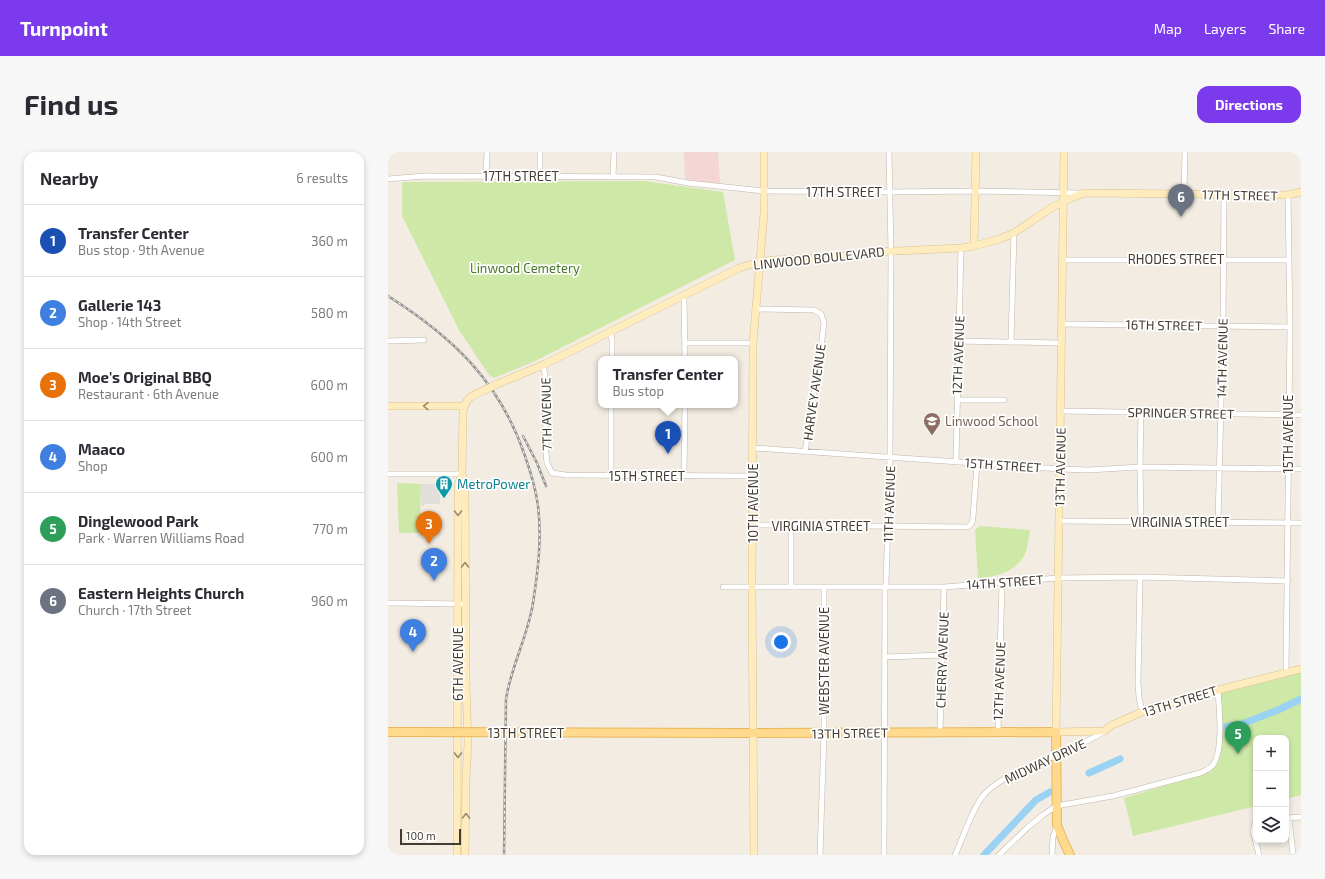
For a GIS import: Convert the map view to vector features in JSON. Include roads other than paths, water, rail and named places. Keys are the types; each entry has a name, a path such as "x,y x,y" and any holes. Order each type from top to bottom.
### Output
{"main road":[{"name":"13TH STREET","path":"388,732 824,734 1056,732"},
{"path":"1056,732 1057,825 1070,855"}],"street":[{"path":"486,176 487,152"},
{"path":"540,152 540,176"},
{"path":"613,178 614,152"},
{"name":"10TH AVENUE","path":"754,855 752,587 754,448 753,343 763,228 764,152"},
{"name":"11TH AVENUE","path":"884,855 885,587 890,458 891,251 889,152"},
{"path":"974,246 976,152"},
{"name":"13TH AVENUE","path":"1056,732 1064,152"},
{"path":"1184,194 1185,152"},
{"name":"17TH STREET","path":"388,179 424,176 656,177 764,191 975,191 1224,195 1288,195 1301,192"},
{"path":"1063,202 1084,193"},
{"name":"14TH AVENUE","path":"1218,522 1223,326 1224,195"},
{"name":"15TH AVENUE","path":"1286,673 1290,327 1288,195"},
{"name":"LINWOOD BOULEVARD","path":"464,406 466,401 472,396 543,365 740,268 759,262 974,246 1000,239 1014,233 1051,208 1063,202"},
{"path":"1011,342 1014,233"},
{"name":"12TH AVENUE","path":"956,462 961,248"},
{"name":"RHODES STREET","path":"1062,260 1289,260"},
{"path":"682,296 684,299 685,356"},
{"name":"HARVEY AVENUE","path":"755,309 814,310 821,314 824,324 805,452"},
{"name":"16TH STREET","path":"1062,324 1290,327"},
{"path":"610,332 612,339 612,356"},
{"path":"388,341 424,340"},
{"path":"959,341 1061,343"},
{"path":"685,343 753,343"},
{"name":"7TH AVENUE","path":"543,365 545,374 546,446 548,464"},
{"path":"957,400 1004,400"},
{"path":"388,406 464,406"},
{"name":"6TH AVENUE","path":"457,855 465,485 462,474 464,406"},
{"path":"611,408 611,476"},
{"path":"684,476 685,408"},
{"name":"SPRINGER STREET","path":"1060,411 1301,415"},
{"path":"1141,412 1141,522"},
{"name":"15TH STREET","path":"754,448 1060,469 1088,470 1140,467 1301,469"},
{"name":"15TH STREET","path":"548,464 552,473 566,475 753,476"},
{"name":"VIRGINIA STREET","path":"753,525 970,526 973,517 977,464"},
{"path":"388,474 462,474"},
{"name":"VIRGINIA STREET","path":"1059,521 1301,523"},
{"path":"791,526 791,587"},
{"path":"1140,577 1138,683 1142,712"},
{"name":"14TH STREET","path":"723,587 944,587 1058,578 1140,577 1288,581"},
{"name":"12TH AVENUE","path":"998,732 1002,582"},
{"name":"WEBSTER AVENUE","path":"820,855 824,734 824,587"},
{"name":"CHERRY AVENUE","path":"940,733 944,587"},
{"path":"388,603 462,604"},
{"name":"6TH AVENUE","path":"462,604 468,743 465,855"},
{"path":"885,657 943,655"},
{"name":"13TH STREET","path":"1056,732 1104,732 1112,725 1142,712 1218,690 1301,669"},
{"path":"999,855 1042,815 1056,806 1120,795 1200,773 1210,768 1216,759 1219,745 1218,690"},
{"name":"MIDWAY DRIVE","path":"955,855 975,809 982,797 990,788 1012,775 1104,732"},
{"path":"1289,818 1301,817"},
{"path":"1052,855 1053,837 1057,825"},
{"path":"1289,825 1293,855"},
{"path":"1256,843 1259,855"}],"waterway":[{"path":"1224,727 1242,724 1301,699"},
{"path":"1089,773 1120,759"},
{"path":"984,855 1036,800 1050,792"}],"railway":[{"path":"388,296 412,312 453,345 472,364 488,384 515,430 527,462 536,493 539,518 539,542 535,591 531,615 508,687 506,699 504,855"},
{"path":"523,436 537,463 546,486"}],"place":[{"name":"Eastern Heights Church","path":"1181,217"},
{"name":"Linwood School","path":"932,436"},
{"name":"Transfer Center","path":"668,454"},
{"name":"MetroPower","path":"444,499"},
{"name":"Moe's Original BBQ","path":"429,544"},
{"name":"Gallerie 143","path":"434,581"},
{"name":"Maaco","path":"413,652"},
{"name":"Dinglewood Park","path":"1238,754"}],"park label":[{"name":"Linwood Cemetery","path":"525,268"}]}
